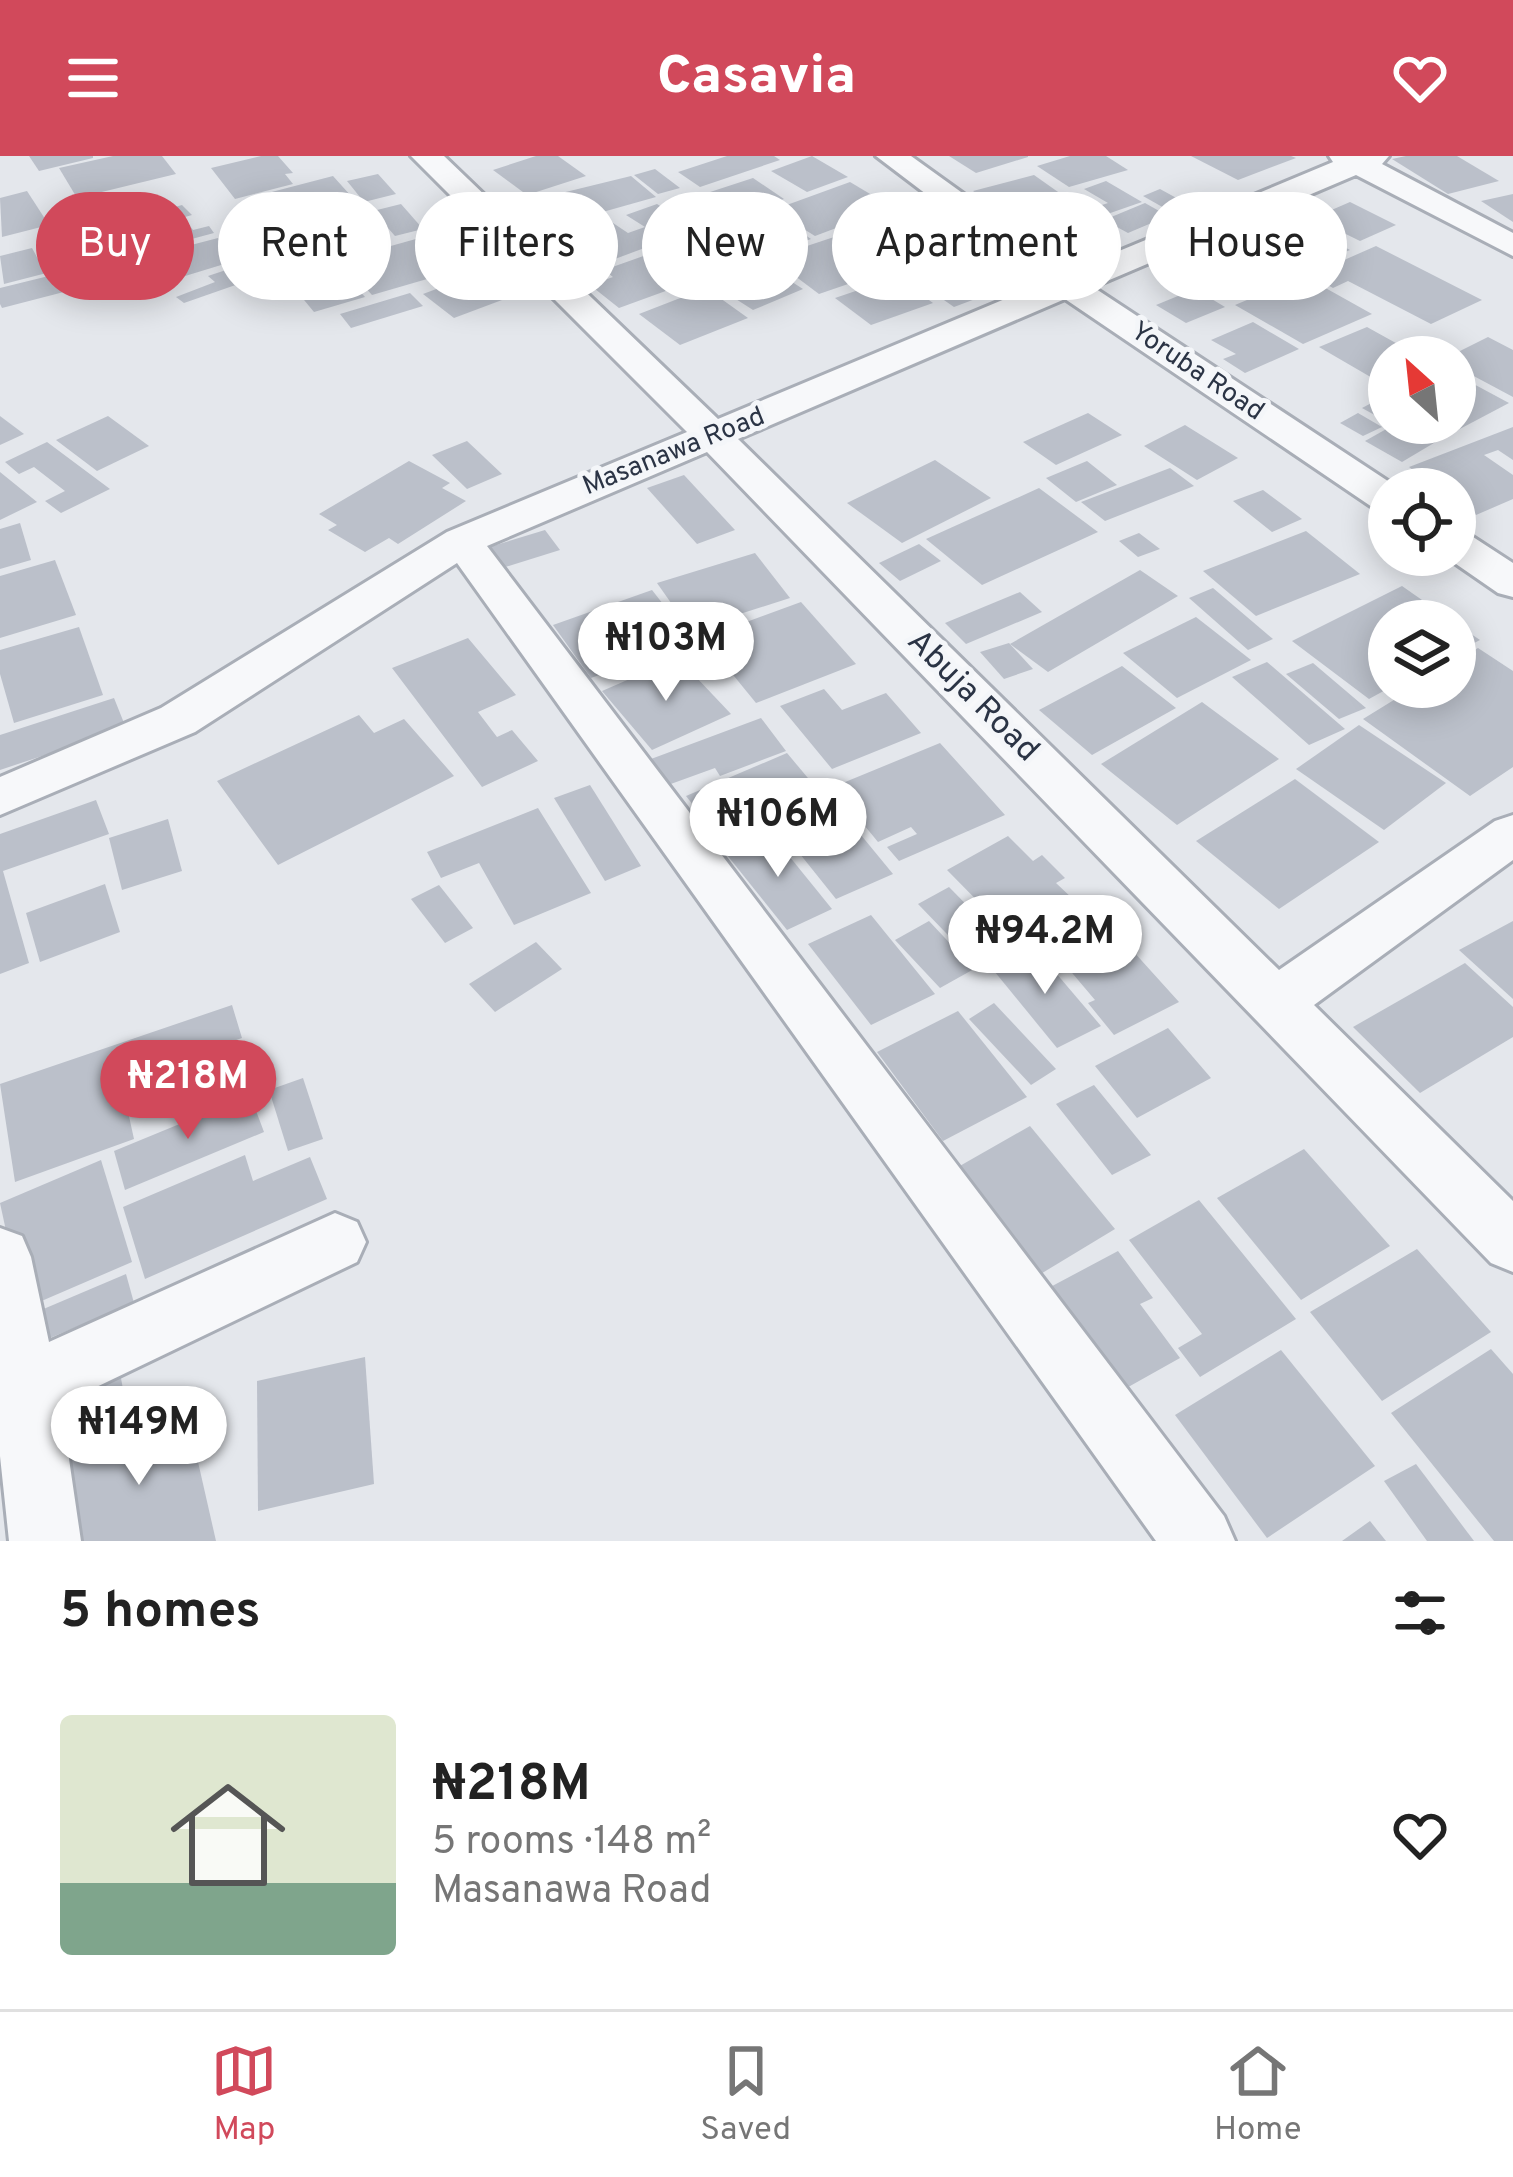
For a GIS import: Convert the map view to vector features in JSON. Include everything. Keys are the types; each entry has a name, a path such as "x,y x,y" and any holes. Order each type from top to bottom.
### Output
{"street":[{"name":"Abuja Road","path":"426,156 714,437 1513,1243"},
{"name":"Yoruba Road","path":"891,156 940,192"},
{"name":"Masanawa Road","path":"1121,264 1358,158"},
{"path":"1358,158 1513,246"},
{"name":"Masanawa Road","path":"0,797 158,729 462,541 1039,300"},
{"name":"Yoruba Road","path":"1089,300 1368,486"},
{"path":"462,541 1199,1541"},
{"path":"1476,558 1513,583"},
{"path":"1276,1003 1513,834"},
{"path":"13,1394 335,1242"},
{"path":"0,1257 13,1394 45,1541"}],"building":[{"path":"29,156 93,156 93,158 39,171"},
{"path":"113,156 162,156 176,174 102,192 73,192 59,168"},
{"path":"278,156 293,173 285,174 293,184 262,192 230,192 211,168"},
{"path":"536,156 558,156 586,176 523,192 493,170"},
{"path":"727,156 780,160 700,187 678,172"},
{"path":"812,156 848,177 807,192 771,171"},
{"path":"949,156 1028,156 1028,157 976,173"},
{"path":"1070,156 1106,156 1128,170 1069,187 1037,166"},
{"path":"1191,156 1291,156 1296,158 1238,180"},
{"path":"1457,156 1499,181 1448,194 1392,159"},
{"path":"655,169 680,188 655,192 634,175"},
{"path":"378,174 396,194 356,192 347,181"},
{"path":"1034,175 1058,192 974,192"},
{"path":"333,176 347,192 272,192"},
{"path":"631,176 650,192 642,192 642,201 618,208 618,192 566,192"},
{"path":"753,178 774,192 710,192"},
{"path":"1106,181 1142,202 1121,209 1121,192 1084,189"},
{"path":"850,182 867,192 832,192 832,230 815,236 808,232 808,197"},
{"path":"27,191 36,205 36,228 2,237 0,198"},
{"path":"1513,194 1513,222 1481,201"},
{"path":"1145,203 1145,226 1128,233 1121,229 1121,213"},
{"path":"1347,203 1396,225 1360,241 1347,235"},
{"path":"401,204 415,220 415,231 395,236 391,206"},
{"path":"642,209 642,225 626,215"},
{"path":"209,226 214,233 194,238 194,230"},
{"path":"618,226 628,233 642,228 642,249 618,258"},
{"path":"218,238 218,266 194,273 194,244"},
{"path":"832,238 832,290 819,294 808,286 808,246"},
{"path":"415,239 415,283 391,289 391,246"},
{"path":"1376,246 1482,300 1431,324 1347,281 1347,259"},
{"path":"32,248 36,276 4,284 0,256"},
{"path":"642,257 642,300 619,308 609,300 618,300 618,265"},
{"path":"218,273 218,291 194,300 194,290 215,282 208,276"},
{"path":"36,279 36,299 2,308 0,288"},
{"path":"410,293 423,306 351,328 340,314 391,300"},
{"path":"304,300 355,300 314,312"},
{"path":"431,300 502,300 454,318"},
{"path":"675,300 723,300 748,318 680,345 639,314"},
{"path":"737,300 777,300 753,310"},
{"path":"838,300 933,303 871,325"},
{"path":"944,300 973,300 954,307"},
{"path":"1168,300 1213,300 1225,307 1186,323 1156,305"},
{"path":"1247,300 1347,300 1372,314 1303,344 1235,305"},
{"path":"1253,322 1299,349 1245,373 1223,359 1236,354 1211,340"},
{"path":"1367,327 1383,336 1368,336 1368,376 1319,347"},
{"path":"1488,337 1513,350 1513,397 1476,377 1476,343"},
{"path":"1476,385 1509,403 1476,420"},
{"path":"1088,413 1122,435 1056,465 1023,442"},
{"path":"1358,413 1368,419 1368,434 1363,436 1340,423"},
{"path":"0,416 24,434 0,445"},
{"path":"108,416 149,446 97,471 56,440"},
{"path":"1185,425 1238,458 1197,480 1144,446"},
{"path":"1513,427 1513,460 1498,450 1484,455 1513,475 1513,499 1476,515 1476,468 1409,467"},
{"path":"467,441 502,474 467,489 432,455"},
{"path":"47,442 110,489 61,513 45,501 65,491 34,467 19,474 5,462"},
{"path":"1370,444 1432,444 1402,462"},
{"path":"935,460 991,498 902,543 847,503"},
{"path":"409,461 450,483 442,488 466,501 398,544 389,538 365,552 328,530 337,525 319,514"},
{"path":"1087,461 1117,485 1076,502 1046,478"},
{"path":"1170,468 1194,486 1105,521 1081,502"},
{"path":"0,472 37,502 0,520"},
{"path":"684,475 735,530 697,544 647,488"},
{"path":"1039,488 1098,532 982,585 926,539"},
{"path":"1263,490 1302,519 1272,532 1233,501"},
{"path":"20,523 31,560 0,569 0,529"},
{"path":"545,530 560,550 499,569 486,548"},
{"path":"1306,531 1360,574 1256,616 1203,571"},
{"path":"1139,533 1160,549 1138,557 1119,541"},
{"path":"919,544 941,561 900,581 879,563"},
{"path":"755,553 790,598 690,630 657,583"},
{"path":"55,560 76,615 0,638 0,576"},
{"path":"1140,570 1178,596 1048,672 1010,644"},
{"path":"1402,586 1422,600 1374,600"},
{"path":"1213,588 1273,639 1248,650 1189,598"},
{"path":"652,590 692,641 591,678 553,625"},
{"path":"1020,592 1042,612 966,644 945,623"},
{"path":"801,602 856,664 756,703 703,638"},
{"path":"1368,603 1368,698 1292,641"},
{"path":"1196,617 1251,660 1177,698 1123,653"},
{"path":"79,627 103,695 14,723 0,674 0,650"},
{"path":"468,638 516,695 478,712 497,737 512,730 538,761 482,787 392,668"},
{"path":"1009,643 1033,669 1004,679 980,652"},
{"path":"1476,649 1513,671 1513,767 1470,796 1363,719 1381,708 1476,708"},
{"path":"678,658 731,714 652,750 602,691"},
{"path":"1267,662 1345,729 1309,745 1232,677"},
{"path":"1313,663 1366,708 1339,719 1286,674"},
{"path":"1122,666 1176,708 1092,755 1039,710"},
{"path":"824,689 842,710 886,693 921,733 832,769 780,706"},
{"path":"114,698 126,728 0,770 0,735"},
{"path":"1202,702 1279,759 1177,825 1101,764"},
{"path":"359,715 374,733 404,719 454,776 278,865 217,781"},
{"path":"761,718 786,751 720,776 715,768 668,785 651,759"},
{"path":"1359,725 1446,783 1384,830 1296,769"},
{"path":"940,743 1005,815 899,861 887,847 917,834 911,827 878,842 833,787"},
{"path":"787,753 818,790 716,834 686,796"},
{"path":"1295,779 1379,842 1279,909 1196,841"},
{"path":"590,785 641,866 605,881 554,798"},
{"path":"96,800 109,834 3,871 29,963 0,974 0,834"},
{"path":"538,808 591,893 514,925 479,863 441,878 427,852"},
{"path":"168,819 182,871 122,890 109,838"},
{"path":"856,829 893,874 836,899 800,854"},
{"path":"768,830 832,909 787,930 723,850"},
{"path":"1008,836 1033,861 1042,855 1065,878 1056,883 1074,900 1012,936 947,870"},
{"path":"105,884 120,932 40,962 26,913"},
{"path":"439,885 473,928 445,943 411,899"},
{"path":"949,887 1005,944 974,962 918,904"},
{"path":"1095,909 1179,1002 1114,1035 1088,1003 1095,1000 1040,935"},
{"path":"871,915 935,994 871,1025 808,944"},
{"path":"929,921 974,969 940,988 895,940"},
{"path":"1513,921 1513,999 1459,950"},
{"path":"536,942 562,969 495,1012 469,984"},
{"path":"1033,946 1101,1026 1057,1048 990,966"},
{"path":"1465,963 1513,1007 1513,1037 1420,1093 1353,1027"},
{"path":"994,1003 1056,1069 1031,1085 969,1019"},
{"path":"232,1005 242,1038 121,1080 134,1139 15,1182 0,1084"},
{"path":"958,1011 1027,1097 943,1141 877,1052"},
{"path":"1168,1028 1211,1078 1137,1118 1095,1066"},
{"path":"303,1078 323,1139 288,1151 269,1090"},
{"path":"1094,1085 1151,1155 1112,1175 1056,1104"},
{"path":"250,1095 264,1132 125,1190 114,1151"},
{"path":"1030,1126 1115,1229 1034,1278 951,1171"},
{"path":"1304,1149 1390,1246 1301,1300 1217,1198"},
{"path":"245,1155 253,1181 310,1157 327,1199 145,1279 123,1207"},
{"path":"101,1160 132,1262 23,1309 0,1203"},
{"path":"1199,1200 1296,1319 1200,1377 1178,1348 1202,1334 1129,1240"},
{"path":"1417,1249 1491,1332 1382,1401 1310,1312"},
{"path":"1118,1251 1153,1298 1140,1304 1180,1358 1114,1395 1041,1292"},
{"path":"126,1274 134,1303 33,1345 27,1316"},
{"path":"1491,1349 1513,1374 1513,1541 1494,1541 1391,1413"},
{"path":"1281,1350 1375,1466 1267,1538 1175,1415"},
{"path":"365,1357 374,1484 258,1511 257,1381"},
{"path":"120,1373 129,1421 47,1455 40,1404"},
{"path":"186,1409 216,1541 72,1541 59,1462"},
{"path":"1416,1464 1474,1541 1427,1541 1384,1481"},
{"path":"1370,1521 1386,1541 1342,1541"}]}
